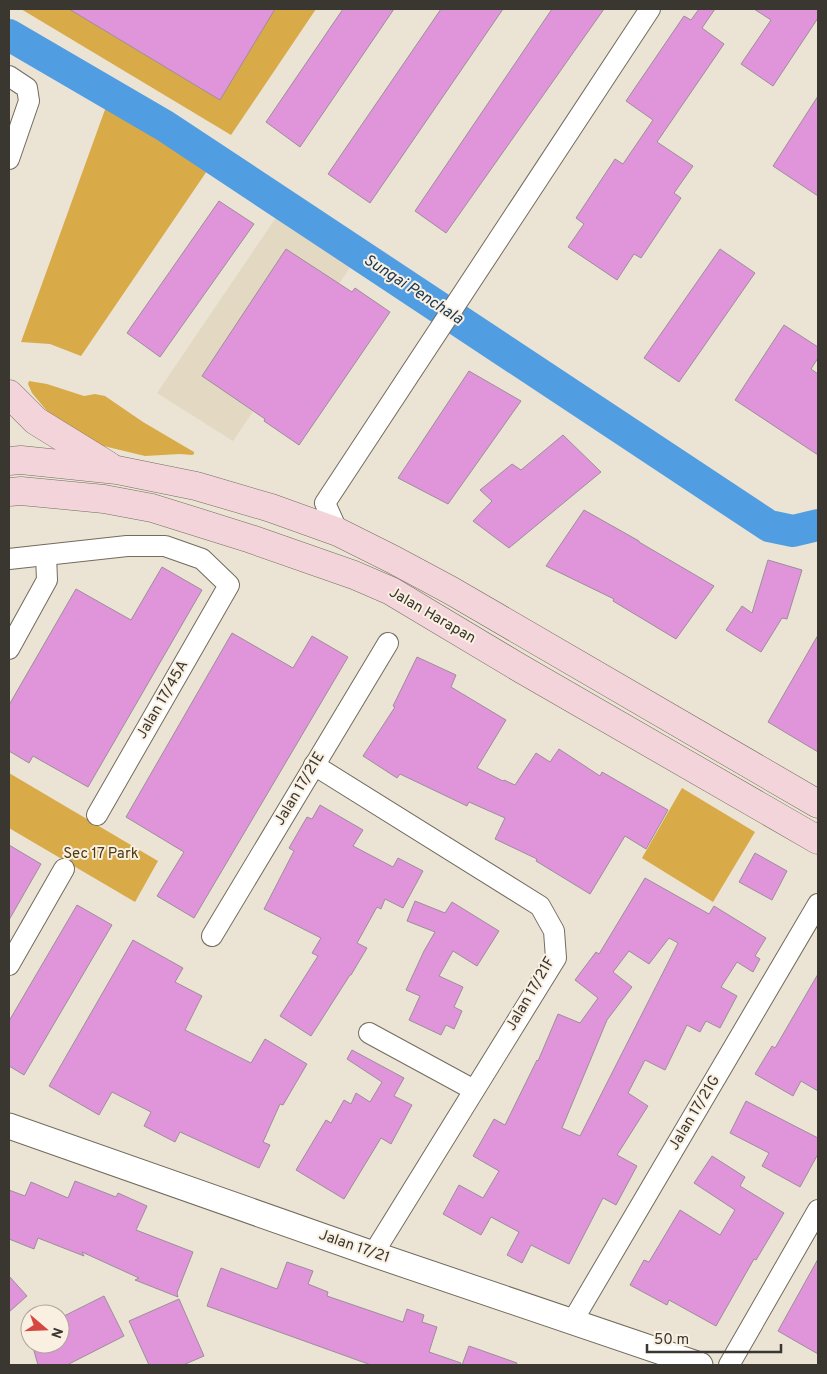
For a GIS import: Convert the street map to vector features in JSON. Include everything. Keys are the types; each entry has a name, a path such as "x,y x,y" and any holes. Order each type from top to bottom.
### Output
{"main road":[{"path":"9,394 36,421 117,470"},
{"name":"Jalan Harapan","path":"9,461 22,460 117,470 196,486 271,508 338,532 450,590 818,804"},
{"name":"Jalan Harapan","path":"9,492 21,490 104,499 152,508 251,538 354,574 391,591 518,667 818,840"}],"street":[{"path":"338,532 325,503 650,9"},
{"path":"9,76 27,88 29,101 9,159"},
{"name":"Jalan 17/45A","path":"46,555 127,546 165,546 202,559 229,585 97,815"},
{"path":"9,559 46,555 47,580 9,649"},
{"name":"Jalan 17/21E","path":"212,936 388,643"},
{"name":"Jalan 17/21F","path":"314,765 540,906 554,931 556,958 373,1254"},
{"path":"9,965 64,869"},
{"name":"Jalan 17/21G","path":"572,1322 818,904"},
{"path":"369,1033 474,1090"},
{"name":"Jalan 17/21","path":"10,1129 700,1365"},
{"path":"729,1365 818,1210"}],"shaded area":[{"path":"277,216 351,266 233,441 157,393"}],"green space":[{"path":"21,9 316,9 231,135"},
{"path":"107,104 209,168 81,356 50,344 21,342"},
{"path":"29,381 47,384 84,396 95,394 105,396 143,422 194,452 194,454 145,456 91,443 52,417 32,393 28,384"},
{"name":"Sec 17 Park","path":"9,773 158,861 135,902 9,828"},
{"path":"682,788 755,832 713,902 642,858"}],"building":[{"path":"69,9 275,9 220,100"},
{"path":"343,9 394,9 300,147 266,122"},
{"path":"441,9 503,9 370,203 328,174"},
{"path":"552,9 604,9 446,233 415,211"},
{"path":"699,9 715,9 702,28 724,44 657,142 693,166 674,193 681,198 641,258 634,254 617,280 568,247 584,224 576,218 615,159 623,164 653,120 626,101 684,16 691,20"},
{"path":"754,9 818,9 818,18 773,86 741,64 771,20"},
{"path":"818,96 818,196 773,166"},
{"path":"219,201 254,224 160,357 127,333"},
{"path":"286,249 352,292 355,288 390,312 299,445 202,376"},
{"path":"720,249 755,273 679,382 644,358"},
{"path":"784,325 818,347 818,358 811,369 818,374 818,455 735,400"},
{"path":"469,371 521,401 448,504 398,478"},
{"path":"563,435 601,472 509,548 473,521 492,501 480,490 512,464 521,470"},
{"path":"584,510 714,586 676,639 613,601 614,599 546,566"},
{"path":"768,560 802,570 787,619 782,618 761,652 726,630 742,606 752,613"},
{"path":"162,567 202,590 88,787 33,756 29,763 9,751 9,705 76,589 131,620"},
{"path":"232,633 293,668 312,636 348,657 194,918 157,896 184,852 126,817"},
{"path":"818,635 818,752 768,722"},
{"path":"417,657 456,675 451,687 506,720 477,768 515,785 536,753 550,762 559,749 600,776 602,772 668,810 646,849 625,836 590,894 536,861 537,859 495,839 505,818 469,802 467,806 400,774 397,778 363,756 395,707 393,706"},
{"path":"320,805 363,830 353,846 393,867 398,858 423,871 403,908 385,899 381,909 377,907 357,943 367,948 311,1036 280,1016 318,956 312,953 321,938 264,909 294,851 289,848 307,817 312,819"},
{"path":"9,845 41,864 9,920"},
{"path":"755,853 787,871 772,900 739,882"},
{"path":"645,878 709,914 714,906 766,938 755,956 760,959 753,972 737,962 721,987 737,996 720,1028 706,1021 700,1032 687,1025 665,1070 645,1060 628,1093 648,1106 617,1155 637,1166 616,1205 603,1198 569,1264 531,1245 522,1263 507,1255 519,1232 491,1217 481,1235 443,1214 459,1185 483,1198 499,1171 473,1156 494,1119 505,1125 538,1061 558,1014 580,1023 598,998 575,980 596,952 599,954","holes":["669,938 678,943 580,1136 562,1128 607,1020 632,987 613,972 629,951 649,964"]},
{"path":"415,901 445,913 452,902 499,931 477,966 453,951 439,976 463,987 454,1007 462,1011 454,1029 446,1025 441,1035 409,1020 420,996 406,990 435,932 407,921"},
{"path":"77,905 112,925 24,1075 9,1066 9,1021"},
{"path":"133,940 183,968 175,982 202,996 185,1030 251,1063 265,1039 307,1064 283,1105 280,1104 263,1142 270,1145 259,1168 180,1132 175,1142 144,1126 151,1112 112,1092 99,1115 49,1086"},
{"path":"818,974 818,1091 801,1081 793,1096 755,1074 772,1046 775,1048"},
{"path":"352,1050 404,1078 394,1096 412,1105 391,1144 381,1138 344,1199 296,1170 326,1120 331,1123 344,1100 351,1104 356,1093 370,1102 382,1082 347,1059"},
{"path":"746,1101 818,1138 818,1154 800,1187 762,1166 769,1153 730,1133"},
{"path":"712,1156 745,1177 740,1186 784,1213 756,1260 754,1259 716,1326 669,1300 667,1305 630,1285 644,1260 649,1262 680,1210 720,1235 735,1210 694,1183"},
{"path":"75,1181 116,1197 118,1193 147,1206 136,1230 193,1252 177,1293 178,1297 135,1280 139,1278 82,1252 84,1256 38,1238 34,1249 9,1239 9,1190 25,1196 31,1182 68,1198"},
{"path":"818,1259 818,1354 778,1331"},
{"path":"287,1262 313,1271 308,1284 328,1292 327,1296 403,1322 407,1309 424,1315 422,1322 437,1327 429,1352 461,1363 460,1365 371,1365 207,1306 221,1268 277,1289"},
{"path":"9,1276 27,1296 9,1312"},
{"path":"104,1296 124,1336 67,1365 38,1365 35,1354 70,1354 70,1313"},
{"path":"179,1299 204,1356 183,1365 149,1365 129,1321"},
{"path":"469,1346 517,1363 516,1365 462,1365"}],"waterway":[{"name":"Sungai Penchala","path":"9,35 165,126 769,526 793,531 818,525"}]}
